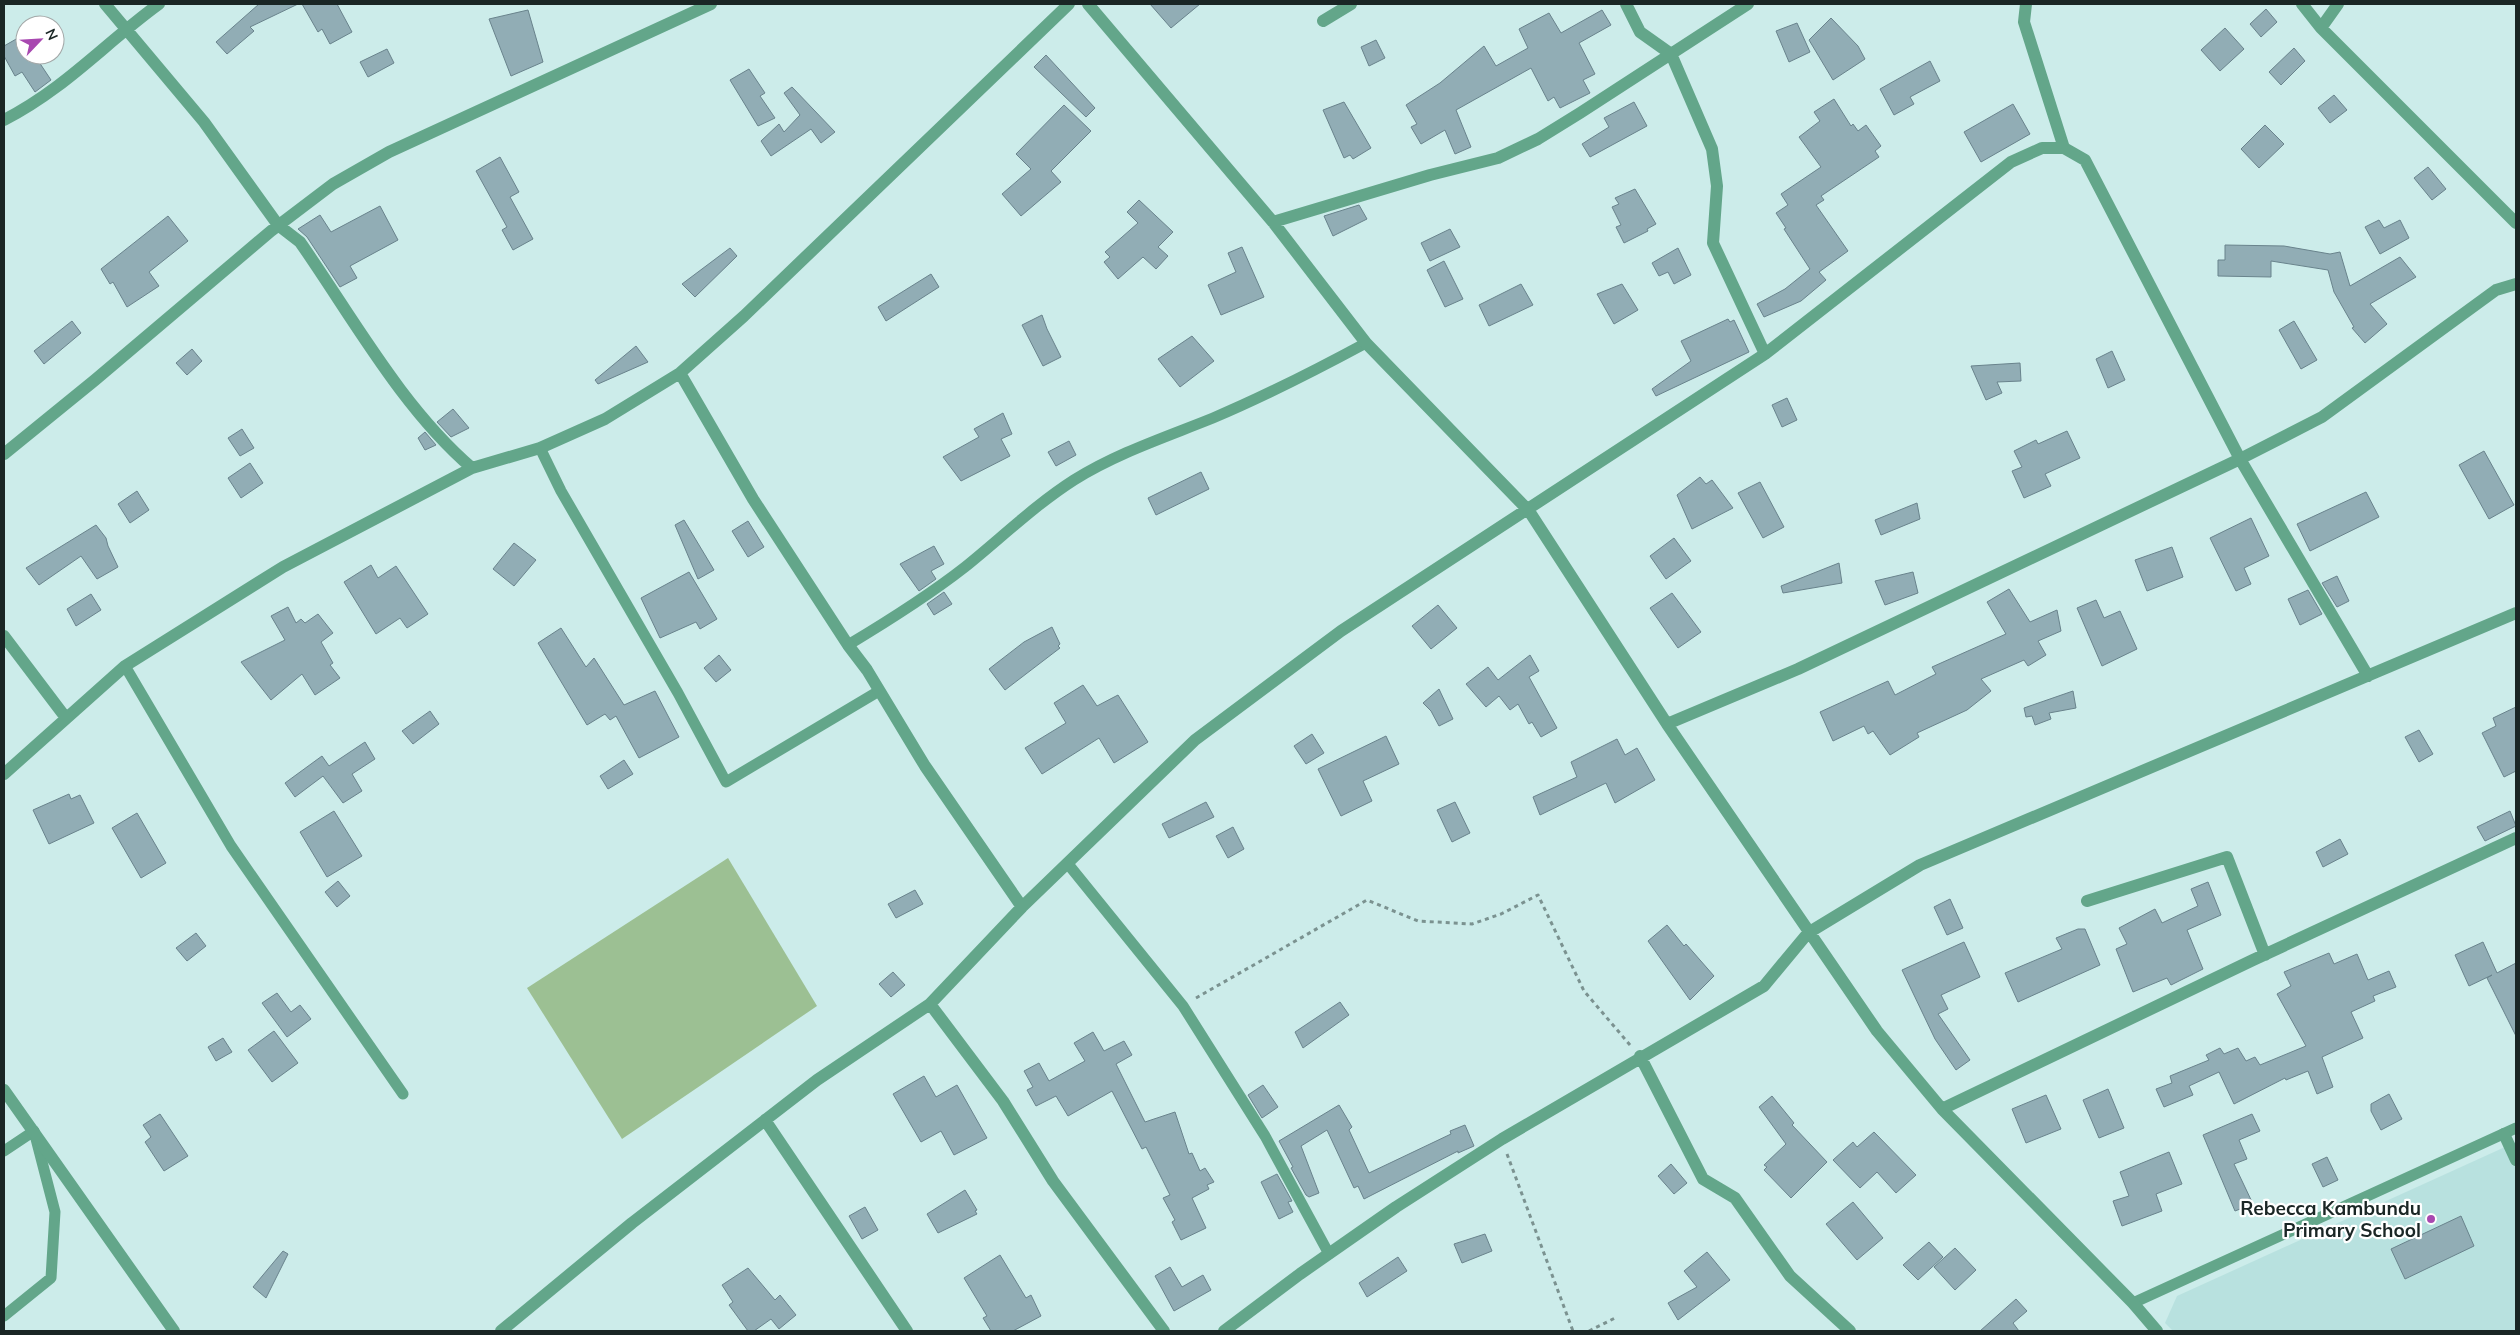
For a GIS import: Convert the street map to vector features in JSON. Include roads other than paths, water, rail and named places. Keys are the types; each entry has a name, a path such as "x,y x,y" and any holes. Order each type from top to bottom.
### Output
{"street":[{"path":"105,4 204,122 278,225 300,242 398,387 451,450 472,468"},
{"path":"4,120 46,96 108,47 125,29 159,4"},
{"path":"4,454 95,380 278,225 333,184 389,152 711,4"},
{"path":"4,774 125,666 284,567 472,468 540,448 612,415 680,373 786,275 1069,4"},
{"path":"1088,4 1273,222 1366,343 1529,510 1667,724 1808,933 1877,1031 1942,1109 2133,1303 2157,1331"},
{"path":"1323,21 1351,4"},
{"path":"1626,4 1640,32 1671,54 1712,149 1717,186 1713,230 1716,253 1765,354"},
{"path":"1273,222 1430,175 1498,158 1555,128 1748,4"},
{"path":"2026,4 2024,22 2064,148"},
{"path":"2302,4 2321,28 2516,223"},
{"path":"2321,28 2338,4"},
{"path":"501,1331 632,1223 817,1080 930,1004 1022,906 1068,864 1195,740 1342,631 1765,354 2011,162 2042,148 2064,148 2085,160 2240,459 2368,676"},
{"path":"1667,724 1798,669 2240,459 2322,417 2496,290 2516,284"},
{"path":"680,373 753,499 879,691 925,766 1022,906"},
{"path":"1224,1331 1396,1207 1502,1139 1640,1056 1764,986 1808,933 1920,865 2516,613"},
{"path":"4,636 66,718"},
{"path":"1942,1109 2516,838"},
{"path":"2087,901 2227,858 2265,955"},
{"path":"930,1004 1003,1101 1053,1181 1164,1331"},
{"path":"1640,1056 1703,1179 1735,1198 1790,1276 1850,1331"},
{"path":"4,1090 174,1331"},
{"path":"765,1120 907,1331"},
{"path":"2504,1134 2516,1160"}],"lane":[{"path":"848,645 899,614 963,568 1021,522 1041,502 1076,479 1121,455 1268,393 1366,343"},
{"path":"540,448 562,491 669,676 726,782 879,691"},
{"path":"125,666 231,846 403,1094"},
{"path":"1068,864 1183,1006 1265,1136 1329,1254"},
{"path":"2133,1303 2516,1128"},
{"path":"4,1151 34,1131 55,1212 51,1278 4,1316"}],"place":[{"name":"Rebecca Kambundu Primary School","path":"2431,1219"}]}
